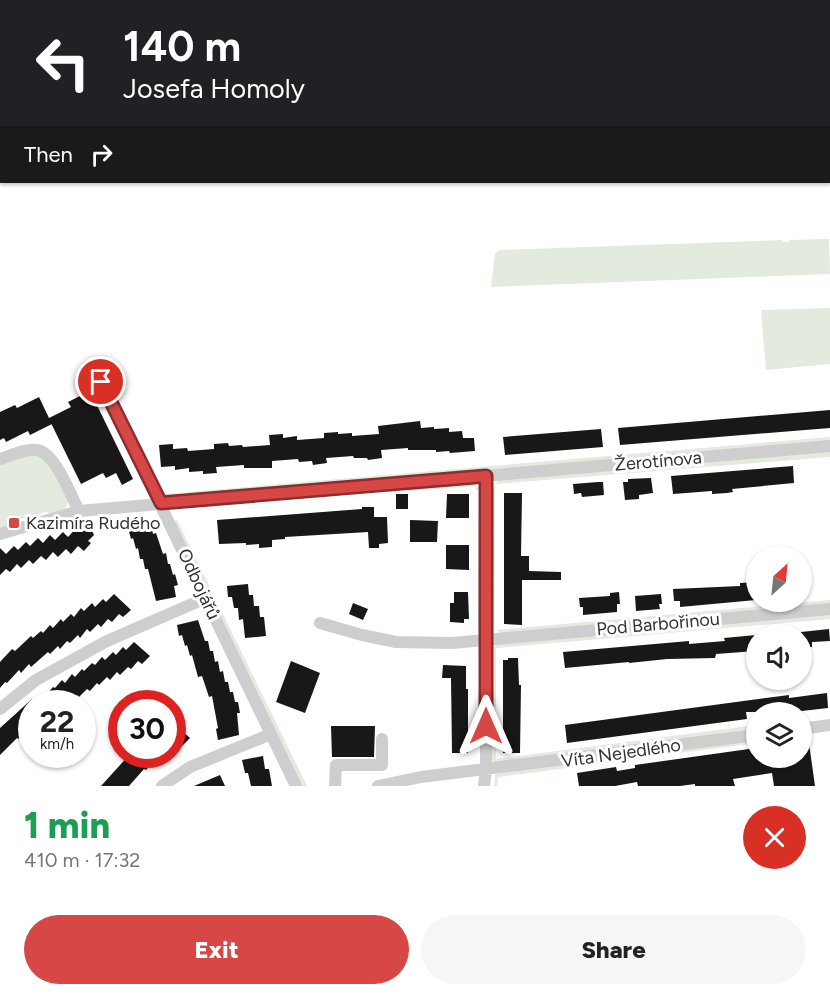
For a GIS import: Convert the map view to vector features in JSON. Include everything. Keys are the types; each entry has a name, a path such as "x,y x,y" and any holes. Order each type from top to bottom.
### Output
{"street":[{"name":"Odbojářů","path":"101,382 296,786"},
{"name":"Žerotínova","path":"161,503 830,446"},
{"path":"0,459 35,449 44,452 52,458 79,511"},
{"path":"484,786 486,770 486,476"},
{"path":"0,534 79,511 161,503"},
{"path":"0,709 36,680 106,641 206,598"},
{"name":"Pod Barbořinou","path":"320,623 396,642 452,643 830,609"},
{"path":"812,727 830,725"},
{"path":"162,786 190,767 271,734"},
{"name":"Víta Nejedlého","path":"378,786 421,777 746,736"},
{"path":"335,786 336,765 382,765 382,739"}],"shaded area":[{"path":"829,239 830,274 491,287 495,254 499,250"},
{"path":"830,308 830,364 766,370 761,310"},
{"path":"830,437 830,441 166,497 165,494"},
{"path":"830,450 830,457 495,484 499,480"},
{"path":"31,453 47,459 68,501 67,505 62,510 13,521 13,524 0,528 0,462"},
{"path":"474,483 480,489 479,631 479,490 476,490 476,486 408,491 408,488"},
{"path":"495,484 494,630 492,626 492,492"},
{"path":"177,520 307,786 302,786 174,521"},
{"path":"830,600 830,606 812,608 812,602"},
{"path":"746,608 746,612 760,612 502,634 496,630"},
{"path":"830,612 830,619 746,624 746,626 496,648 496,759 746,726 746,732 496,764 490,759 491,650 496,644"},
{"path":"746,739 746,744 498,777 497,786 494,786 495,774 557,764 579,764 600,758"}],"building":[{"path":"90,391 133,479 122,485 116,473 106,478 103,473 81,484 52,424 30,435 28,431 6,442 4,438 0,440 0,412 15,405 17,408 39,397 49,418 71,407 68,402"},
{"path":"830,410 830,428 620,445 618,428"},
{"path":"420,421 421,428 449,428 449,432 462,431 463,438 474,438 475,451 450,453 449,451 436,452 436,450 408,450 408,448 381,450 382,458 368,460 353,456 326,458 327,463 313,465 312,461 299,462 298,459 272,461 272,468 244,468 244,465 216,467 217,473 203,474 203,471 189,472 189,468 175,470 175,466 161,467 159,445 173,444 173,449 187,448 188,451 214,449 214,444 228,443 229,446 242,445 243,447 270,445 269,435 283,434 283,438 297,436 297,440 324,438 324,433 352,433 352,436 379,434 378,426"},
{"path":"601,429 603,447 505,455 503,437"},
{"path":"793,466 794,483 732,489 733,492 727,493 712,494 712,491 673,494 671,476"},
{"path":"651,478 653,493 639,495 639,499 625,500 623,482 628,482 628,479"},
{"path":"603,482 604,495 582,497 581,493 574,494 573,484"},
{"path":"504,493 522,493 521,556 529,556 529,571 561,572 561,580 522,580 522,625 504,624"},
{"path":"396,494 408,494 408,509 396,509"},
{"path":"447,494 469,494 469,518 446,518"},
{"path":"362,507 374,507 374,517 387,517 388,543 379,544 379,548 369,548 368,532 285,537 285,539 272,540 272,547 259,548 259,544 246,545 246,543 219,544 217,520 362,509"},
{"path":"410,520 438,521 437,542 410,542"},
{"path":"88,522 94,535 88,541 91,543 84,551 78,546 71,554 66,549 58,557 53,552 46,560 41,556 33,564 29,560 21,568 17,564 10,572 6,569 0,575 0,548 6,554 14,546 18,550 26,542 30,546 38,538 43,543 50,535 55,540 63,532 68,537 81,523"},
{"path":"151,523 153,534 156,533 163,554 166,553 168,564 170,564 173,575 175,574 178,585 174,586 176,597 156,601 148,569 145,569 143,559 140,559 138,548 136,549 133,538 131,539 128,528"},
{"path":"446,545 469,545 469,570 446,569"},
{"path":"740,583 746,583 746,601 680,607 680,601 674,601 673,589 740,586"},
{"path":"248,584 249,595 253,595 254,606 259,606 260,617 264,617 266,636 245,638 243,619 239,620 238,608 234,608 232,597 228,597 227,586"},
{"path":"454,592 468,592 469,619 464,619 464,623 450,622 450,603 454,603"},
{"path":"619,592 620,604 617,604 617,612 583,615 583,607 580,607 579,598 610,596 610,593"},
{"path":"114,594 131,610 123,617 119,614 112,622 108,619 101,627 98,624 90,632 87,629 80,638 78,635 70,643 67,641 60,649 58,646 31,667 29,664 21,673 19,670 0,688 0,662 12,649 15,651 31,636 33,638 41,631 43,633 50,625 53,628 61,619 63,622 71,614 74,617 81,608 84,611 92,603 95,607 103,599 106,602"},
{"path":"661,594 660,609 636,611 635,596"},
{"path":"353,603 368,609 363,620 349,614"},
{"path":"198,620 205,641 208,641 210,651 213,651 215,662 218,661 220,672 223,671 225,682 228,682 230,692 233,692 235,702 238,702 239,735 218,740 212,696 209,697 202,676 198,677 192,655 190,656 187,645 185,646 182,635 179,636 177,625"},
{"path":"829,629 830,641 812,642 812,631"},
{"path":"746,636 746,652 716,654 715,658 667,659 565,668 563,652 689,641 689,644 725,641 724,638"},
{"path":"134,642 150,656 142,664 138,661 131,669 128,667 120,675 117,672 110,680 107,677 91,690 50,690 62,680 65,683 72,674 75,677 92,663 95,665 102,657 105,660 113,652 116,655 123,647 126,650"},
{"path":"508,658 518,658 519,685 521,685 520,753 503,753 503,660 508,660"},
{"path":"291,661 320,673 305,713 276,702"},
{"path":"443,665 466,666 468,753 452,753 451,678 442,678"},
{"path":"827,693 828,708 812,710 812,702 746,702 746,719 567,743 565,725 789,695 789,698"},
{"path":"18,712 18,739 0,755 0,728"},
{"path":"331,726 375,726 374,757 332,757"},
{"path":"746,749 746,768 812,768 812,765 815,786 774,786 772,773 733,779 735,786 695,786 695,784 638,786 637,782 615,786 579,786 577,773 616,767 617,771 635,768 635,765"},
{"path":"263,756 265,769 269,769 272,786 251,786 242,760"},
{"path":"117,768 148,768 144,769 129,786 101,786"},
{"path":"220,775 225,786 194,786"}],"place":[{"name":"Kazimíra Rudého","path":"14,523"}],"route":[{"path":"101,382 161,503 486,476 486,726"}]}
